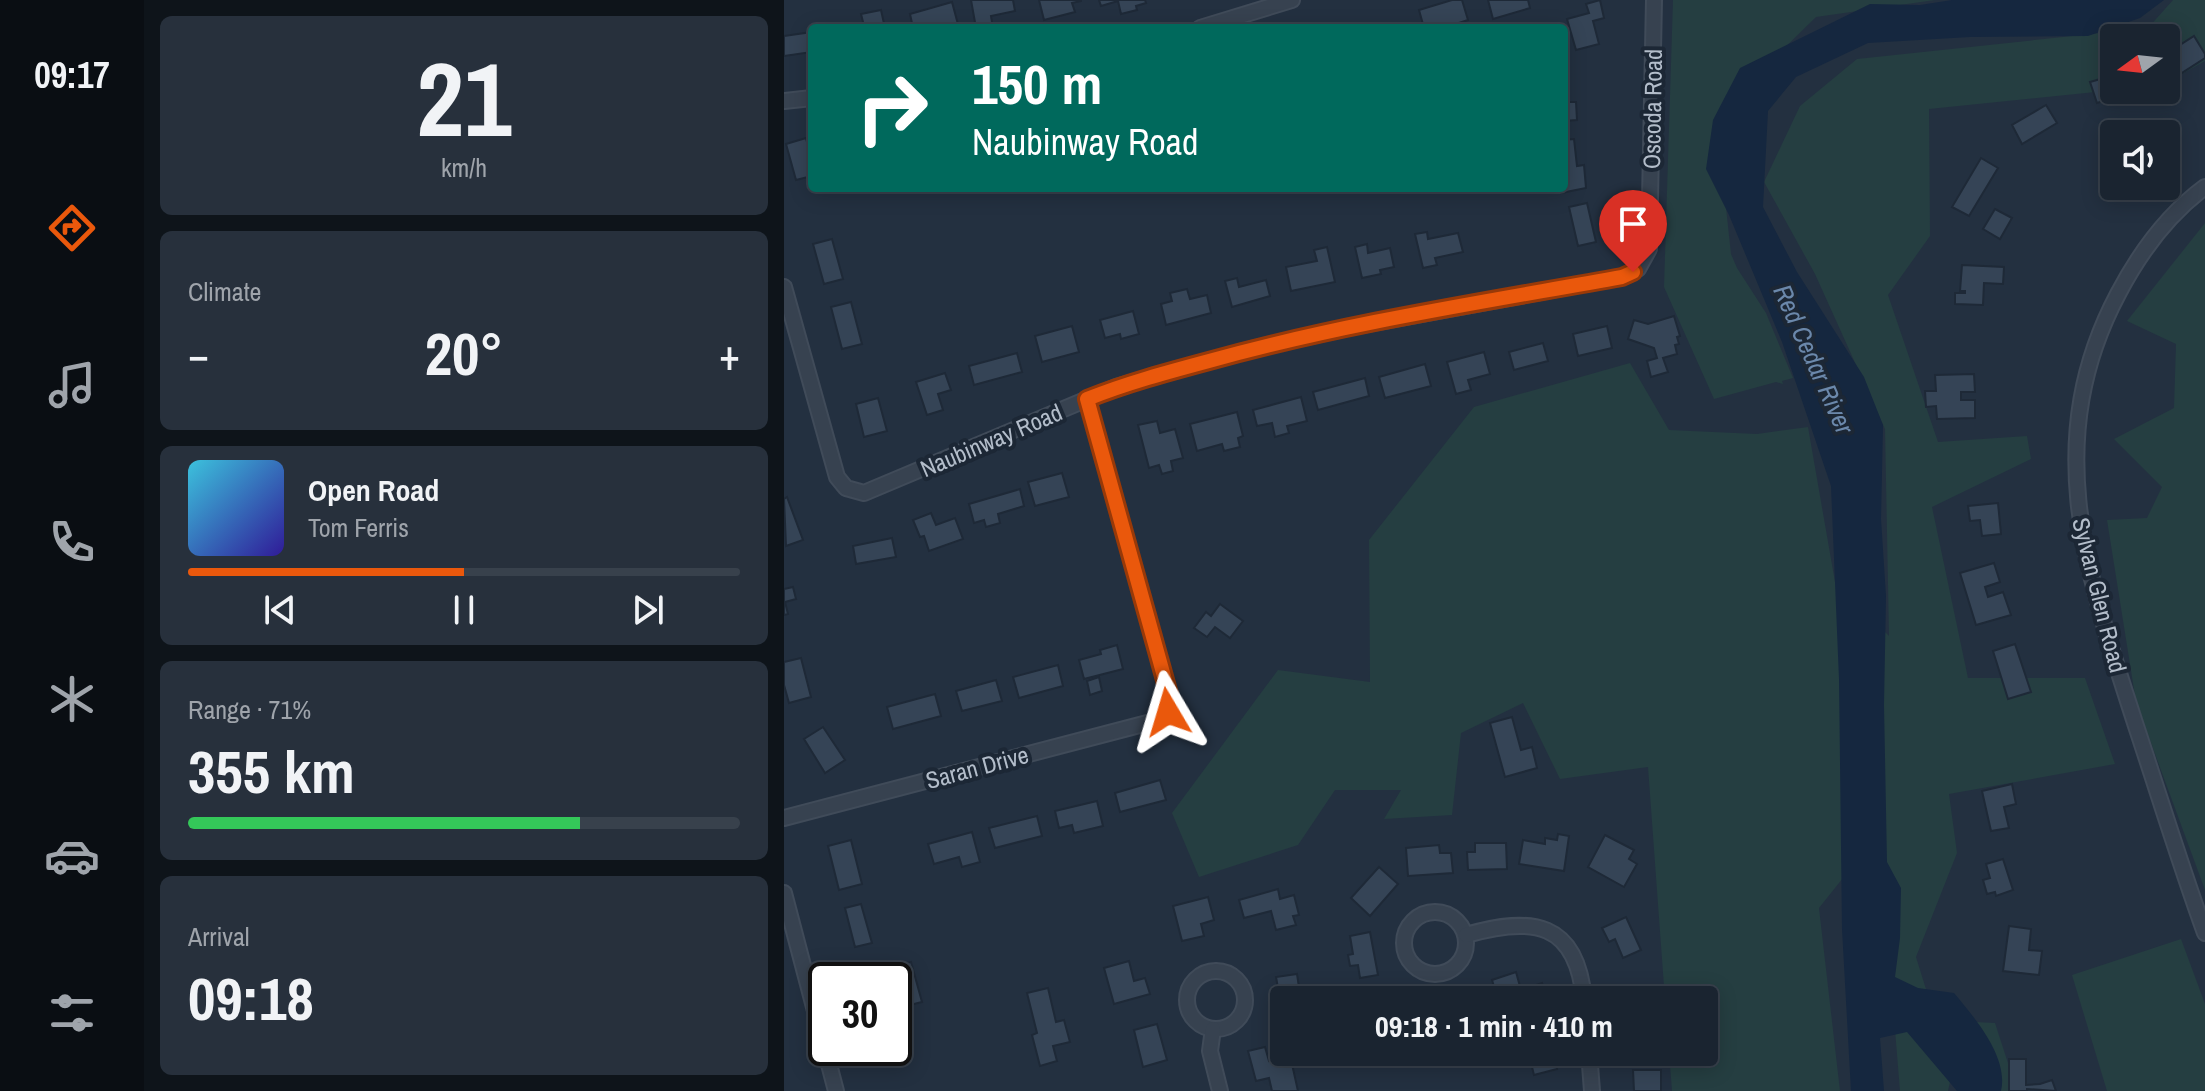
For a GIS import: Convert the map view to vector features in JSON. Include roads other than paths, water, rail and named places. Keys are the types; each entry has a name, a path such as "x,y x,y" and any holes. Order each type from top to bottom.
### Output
{"street":[{"path":"1213,24 1292,0"},
{"name":"Oscoda Road","path":"1642,264 1649,249 1654,0"},
{"path":"784,101 808,98"},
{"name":"Sylvan Glen Road","path":"2205,187 2182,205 2137,259 2108,312 2086,367 2077,419 2075,476 2080,527 2090,575 2169,830 2205,933"},
{"name":"Naubinway Road","path":"784,287 836,473 842,484 851,491 864,493 1116,387 1256,348 1437,310 1622,277 1642,264"},
{"name":"Saran Drive","path":"784,818 1155,721 1168,712 1170,698 1087,399"},
{"path":"784,893 787,918 836,1091"},
{"path":"1427,913 1451,916 1466,935 1466,951 1462,959 1444,973 1436,975 1420,970 1405,951 1408,928 1427,913"},
{"path":"1466,935 1517,924 1536,927 1554,935 1566,945 1576,959 1582,986"},
{"path":"1219,971 1238,981 1246,1001 1237,1021 1225,1029 1213,1029 1203,1027 1192,1017 1187,996 1198,977 1219,971"},
{"path":"1213,1029 1210,1051 1220,1091"},
{"path":"1590,1066 1592,1091"}],"water":[{"name":"Red Cedar River","path":"1952,0 2164,0 2140,18 2123,24 2100,24 2100,32 2088,36 1970,37 1868,43 1796,77 1768,111 1763,207 1797,272 1864,377 1883,425 1881,519 1886,596 1884,705 1887,862 1901,888 1895,977 1918,988 1954,993 1995,1051 2002,1078 2001,1091 1957,1091 1907,1032 1880,1038 1884,1091 1851,1091 1842,929 1839,679 1831,486 1782,342 1729,215 1706,169 1713,120 1740,68 1870,4 1920,5"}]}
